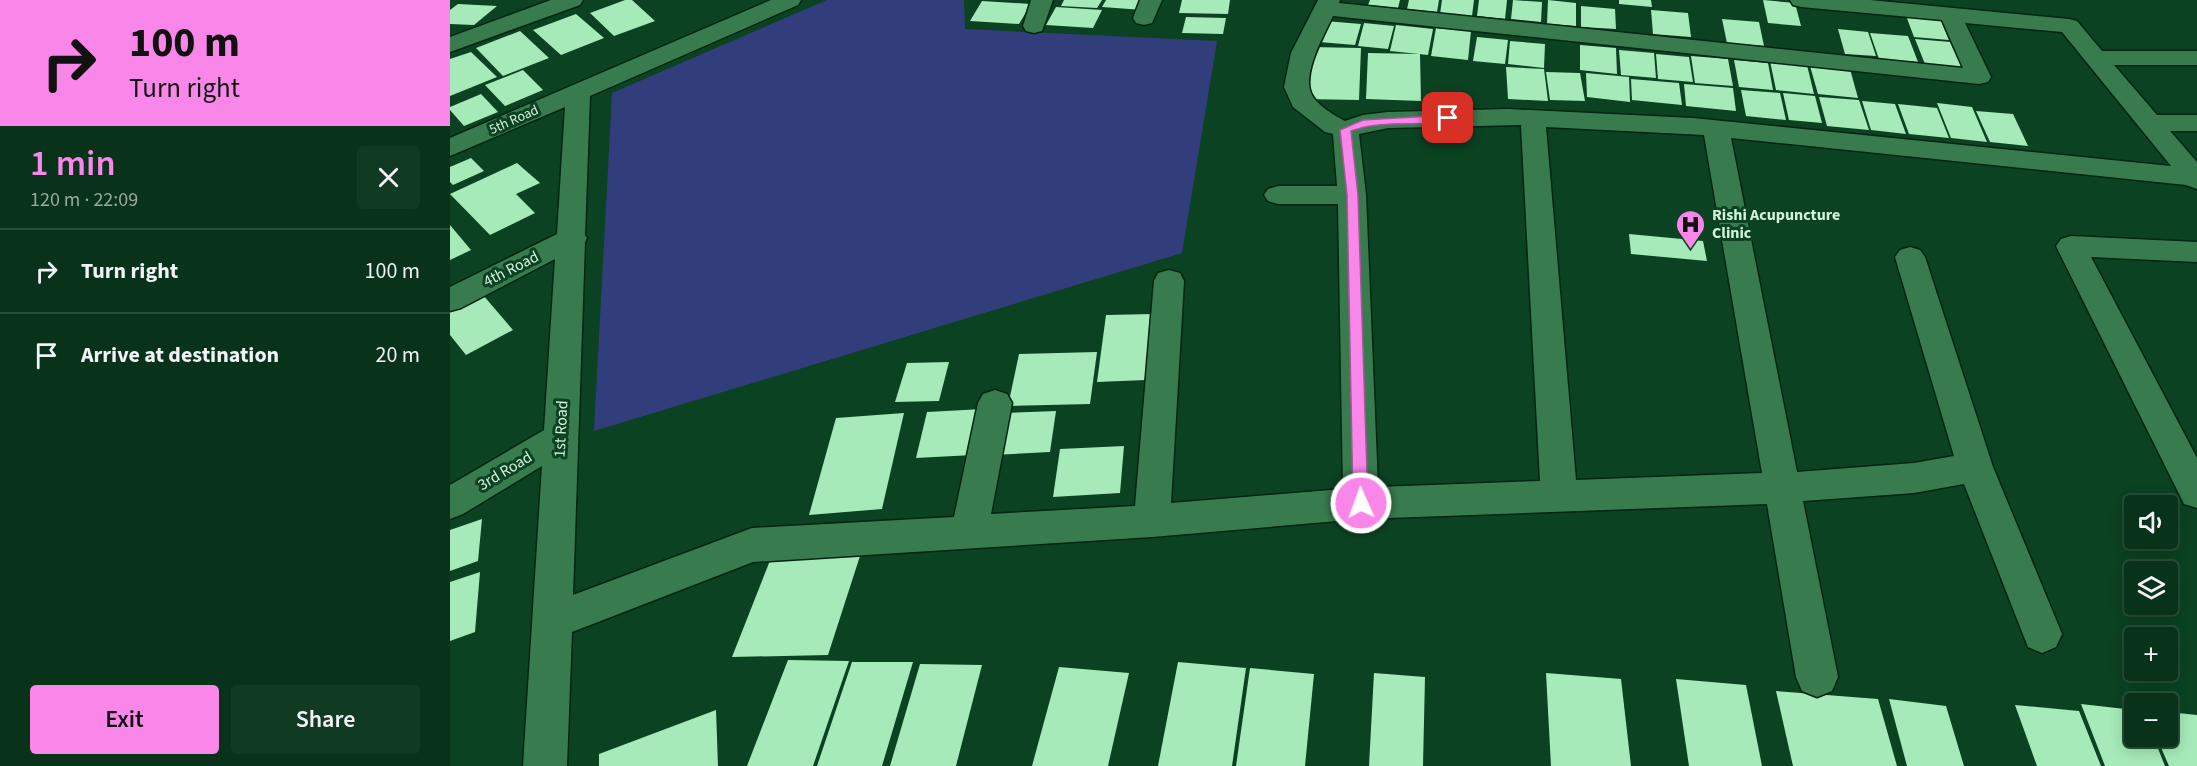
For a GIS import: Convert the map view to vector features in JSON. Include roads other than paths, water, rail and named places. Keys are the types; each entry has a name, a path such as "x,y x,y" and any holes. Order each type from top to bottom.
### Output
{"street":[{"path":"450,45 572,0"},
{"name":"5th Road","path":"450,148 790,0"},
{"path":"1034,26 1042,0"},
{"path":"1801,0 2069,26"},
{"path":"2060,0 2069,26 2196,179"},
{"path":"1950,14 1979,77 1327,4 1304,53 1296,87 1302,102 1334,126 1346,130 1363,123 1388,120 1533,118 1716,128 2196,179"},
{"path":"2096,58 2197,58"},
{"name":"1st Road","path":"545,766 560,438 573,238 578,92"},
{"path":"1533,118 1559,495"},
{"path":"2150,123 2197,123"},
{"path":"1716,128 1780,488 1817,677"},
{"path":"1346,130 1352,195 1361,503"},
{"path":"1278,195 1352,195"},
{"name":"4th Road","path":"450,300 573,238"},
{"path":"2197,252 2071,246 2197,492"},
{"path":"1910,257 1975,467 2042,634"},
{"path":"1152,521 1169,281"},
{"path":"969,532 995,403"},
{"name":"3rd Road","path":"450,503 560,438"},
{"path":"553,621 752,545 842,537 1152,521 1361,503 1780,488 1914,478 1975,467"}],"place":[{"name":"Rishi Acupuncture Clinic","path":"1691,250"}]}
